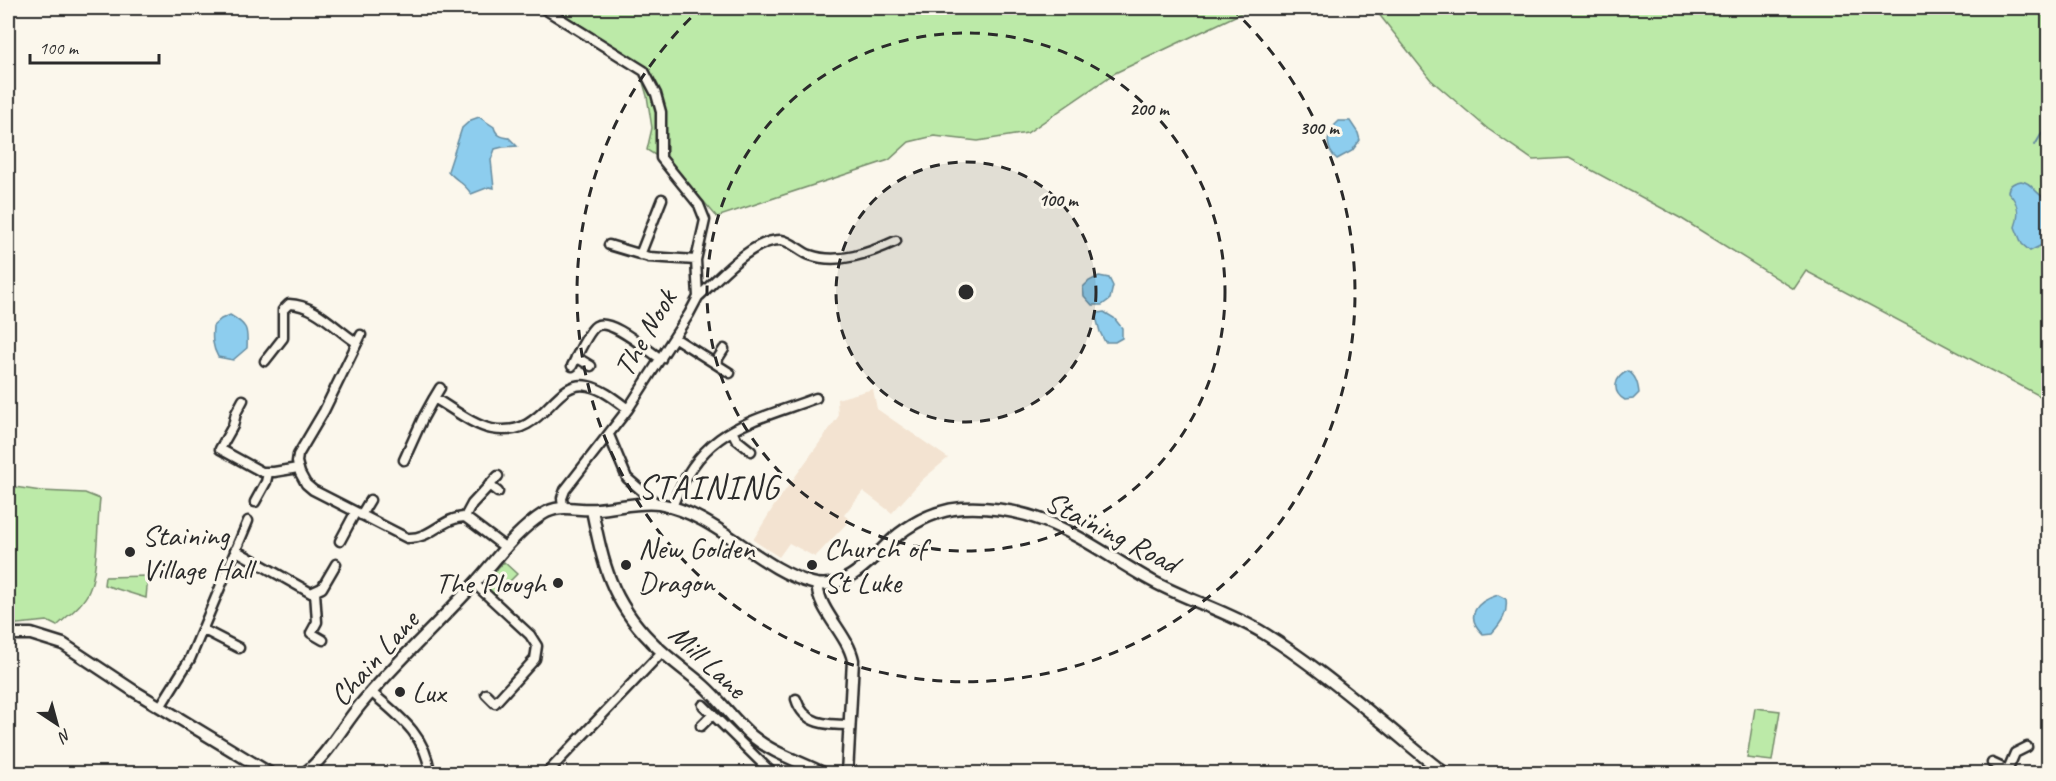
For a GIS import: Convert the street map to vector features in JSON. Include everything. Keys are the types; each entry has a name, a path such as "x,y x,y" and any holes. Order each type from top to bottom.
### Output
{"street":[{"name":"The Nook","path":"543,8 644,71 656,94 661,112 661,158 704,213 704,227 696,260 698,297 675,338 628,409 565,490 562,507"},
{"path":"640,255 662,199"},
{"path":"698,297 741,258 765,244 782,240 813,256 839,258 869,252 896,241"},
{"path":"609,245 657,258 696,260"},
{"path":"265,360 283,338 283,310 288,304 299,304 310,309 359,339 324,411 300,449 298,468 306,484 313,490 400,536 414,539 428,534 453,519 465,517 506,548"},
{"path":"572,366 594,327 603,323 613,326 661,359"},
{"path":"675,338 730,373"},
{"path":"715,363 724,349"},
{"path":"576,357 591,366"},
{"path":"434,398 480,425 494,429 518,428 534,421 561,392 578,385 598,389 628,409"},
{"path":"404,460 440,388"},
{"path":"672,507 698,457 712,443 752,421 816,398"},
{"path":"243,400 236,413 233,426 220,449 257,469 268,472 298,468"},
{"path":"732,430 736,439 752,451"},
{"path":"609,435 627,478 657,504"},
{"path":"255,502 266,482 268,472"},
{"path":"465,517 472,504 498,476"},
{"path":"489,485 498,492"},
{"path":"340,541 369,500"},
{"path":"562,507 592,510 657,504 672,507 715,527 789,573 817,585 820,598 851,653 854,669 847,774"},
{"name":"Chain Lane","path":"304,774 317,761 371,692 475,584 506,548 546,512 562,507"},
{"name":"Staining Road","path":"817,585 832,582 856,572 898,535 925,517 937,513 962,508 1015,512 1039,518 1064,528 1154,582 1266,635 1343,691 1446,774"},
{"name":"Mill Lane","path":"592,510 605,568 613,588 635,624 662,652 708,690 755,738 804,770 825,774"},
{"path":"160,707 182,674 204,630 248,521"},
{"path":"235,550 308,592 315,592 324,586 336,564"},
{"path":"475,584 530,635 537,646 535,658 530,666 495,703 486,694"},
{"path":"315,592 317,622 311,633 323,640"},
{"path":"204,630 239,648"},
{"path":"8,634 31,634 63,644 127,681 160,707 265,772"},
{"path":"546,774 662,652"},
{"path":"371,692 414,732 425,749 430,774"},
{"path":"796,699 800,710 814,722 850,725"},
{"path":"703,705 773,774"},
{"path":"701,726 713,714"},
{"path":"1992,763 2006,772 2015,753 2027,747"}],"shaded area":[{"path":"873,389 877,409 948,458 922,480 892,513 863,491 844,515 850,520 815,557 789,543 779,557 753,540 774,506 838,417 837,399"}],"green space":[{"path":"554,8 1252,8 1115,73 1027,133 978,141 934,136 909,142 889,160 717,217 674,167 647,150 652,128 647,96 637,62"},
{"path":"1374,8 2048,8 2048,387 2040,396 1806,271 1794,289 1682,219 1569,158 1533,160 1488,129 1431,80"},
{"path":"8,486 41,491 85,493 100,499 96,560 92,583 83,601 57,626 47,621 8,625"},
{"path":"504,562 517,574 495,596 488,589 488,580"},
{"path":"148,576 146,598 104,585 105,577"},
{"path":"1755,708 1780,711 1772,761 1747,758"}],"water":[{"path":"479,117 494,127 499,135 509,138 517,146 495,149 491,160 494,188 489,187 471,194 448,171 462,128 471,120"},
{"path":"1339,121 1350,121 1360,140 1352,151 1337,159 1330,150 1328,140 1331,130"},
{"path":"2021,181 2048,198 2048,242 2030,251 2022,244 2015,227 2018,218 2017,209 2008,192 2012,184"},
{"path":"1099,276 1109,278 1113,286 1110,299 1102,305 1092,305 1084,296 1083,287"},
{"path":"1104,312 1114,318 1122,328 1122,338 1115,342 1105,342 1100,332 1096,317 1098,313"},
{"path":"230,315 243,325 247,336 247,348 233,360 218,357 213,338 213,326"},
{"path":"1628,371 1636,380 1639,393 1633,399 1625,400 1618,393 1616,385 1620,377"},
{"path":"1498,595 1506,599 1505,613 1492,633 1483,634 1474,621 1474,615 1479,605"}],"waterway":[{"path":"2035,145 2048,123"}],"place":[{"name":"Staining Village Hall","path":"130,552"},
{"name":"New Golden Dragon","path":"626,565"},
{"name":"Church of St Luke","path":"812,565"},
{"name":"The Plough","path":"558,583"},
{"name":"Lux","path":"400,692"}],"district":[{"name":"STAINING","path":"709,486"}]}
